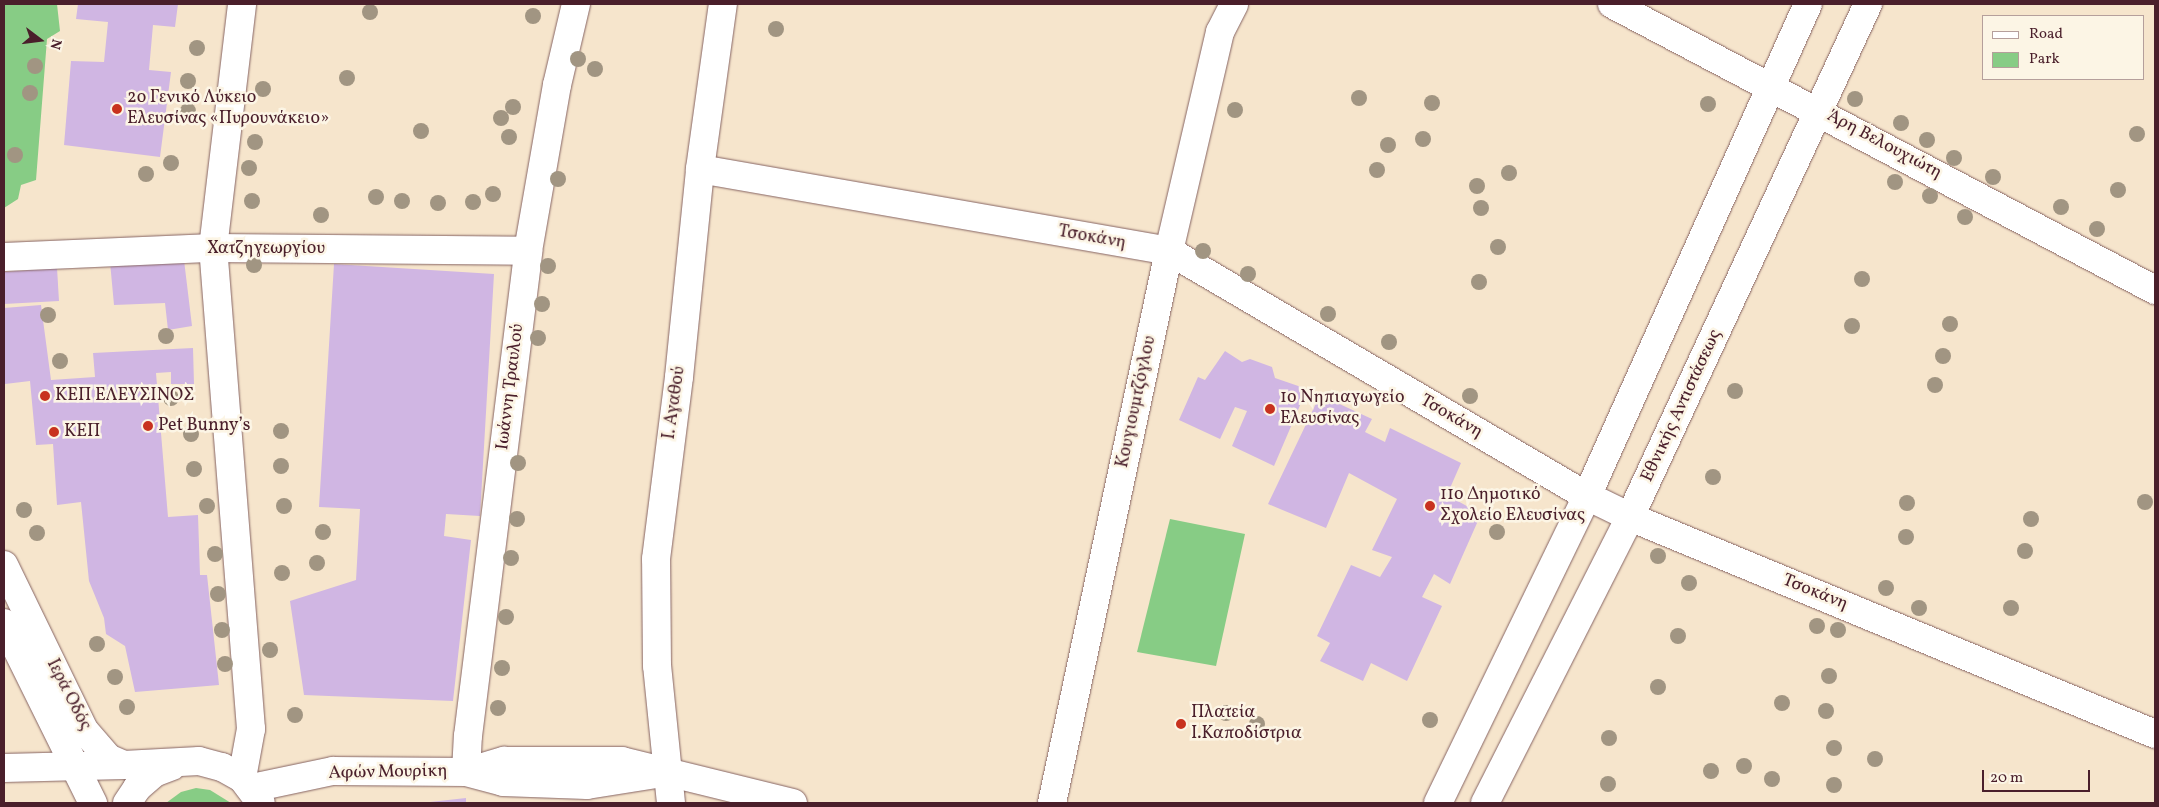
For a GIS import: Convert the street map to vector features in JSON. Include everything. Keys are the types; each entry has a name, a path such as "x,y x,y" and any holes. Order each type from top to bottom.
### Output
{"street":[{"path":"242,4 213,248 252,729 251,790"},
{"name":"Ιωάννη Τραυλού","path":"466,772 468,736 528,251 557,85 576,4"},
{"name":"Ι. Αγαθού","path":"671,803 657,666 656,559 679,377 700,169 723,4"},
{"name":"Κουγιουμτζόγλου","path":"1052,803 1169,251 1220,32 1234,4"},
{"name":"Άρη Βελουχιώτη","path":"1612,4 1770,88 1821,111 2155,290"},
{"path":"1438,803 1587,496 1808,4"},
{"name":"Εθνικής Αντιστάσεως","path":"1484,803 1630,517 1821,111 1868,4"},
{"name":"Τσοκάνη","path":"700,169 1169,251 1587,496 1630,517 2155,734"},
{"name":"Χατζηγεωργίου","path":"4,257 213,248 528,251"},
{"name":"Ιερά Οδός","path":"4,565 84,730 108,758 124,765"},
{"name":"Ιερά Οδός","path":"4,623 73,767 93,803"},
{"name":"Αφών Μουρίκη","path":"466,772 504,761 622,760 793,803"},
{"path":"4,768 176,764 199,761 222,766 251,790"},
{"path":"127,803 137,788 154,773 176,764"},
{"name":"Αφών Μουρίκη","path":"251,790 333,771 466,772 503,782 606,784 669,772"}],"green space":[{"path":"4,4 57,4 60,31 47,39 36,180 21,185 18,199 4,208"},
{"path":"1170,519 1245,534 1216,666 1137,652"},
{"path":"196,788 210,790 231,803 166,803 181,792"}],"building":[{"name":"2ο Γενικό Λύκειο Ελευσίνας «Πυρουνάκειο»","path":"78,4 178,4 175,27 153,25 149,70 171,72 160,157 64,145 71,61 104,62 108,22 76,19"},
{"path":"184,260 192,326 168,330 165,303 114,305 110,262"},
{"path":"334,264 494,274 480,516 446,514 444,536 471,540 453,701 304,695 290,601 356,580 360,509 319,507"},
{"path":"57,268 59,301 4,304 4,272"},
{"path":"41,305 51,380 95,377 93,353 193,348 194,384 171,384 171,372 156,373 168,517 198,515 200,575 207,575 219,685 135,692 125,646 106,634 104,618 89,581 81,502 57,505 53,444 36,445 30,381 5,384 4,308"},
{"name":"1ο Νηπιαγωγείο Ελευσίνας","path":"1225,351 1242,362 1250,359 1272,367 1275,378 1307,389 1274,466 1232,446 1247,411 1235,407 1220,439 1179,420 1198,377 1205,380"},
{"path":"1320,395 1372,419 1365,432 1385,442 1390,428 1461,463 1447,495 1481,514 1450,584 1434,574 1422,597 1442,606 1407,681 1371,663 1363,681 1320,661 1330,643 1317,636 1351,565 1380,577 1392,557 1372,550 1397,499 1349,473 1326,528 1268,504"},
{"path":"466,798 466,803 430,803 430,802"}],"place":[{"name":"2ο Γενικό Λύκειο Ελευσίνας «Πυρουνάκειο»","path":"117,109"},
{"name":"ΚΕΠ ΕΛΕΥΣΙΝΟΣ","path":"45,396"},
{"name":"1ο Νηπιαγωγείο Ελευσίνας","path":"1270,409"},
{"name":"Pet Bunny’s","path":"148,426"},
{"name":"ΚΕΠ","path":"54,432"},
{"name":"11ο Δημοτικό Σχολείο Ελευσίνας","path":"1430,506"},
{"name":"Πλατεία Ι.Καποδίστρια","path":"1181,724"}]}
